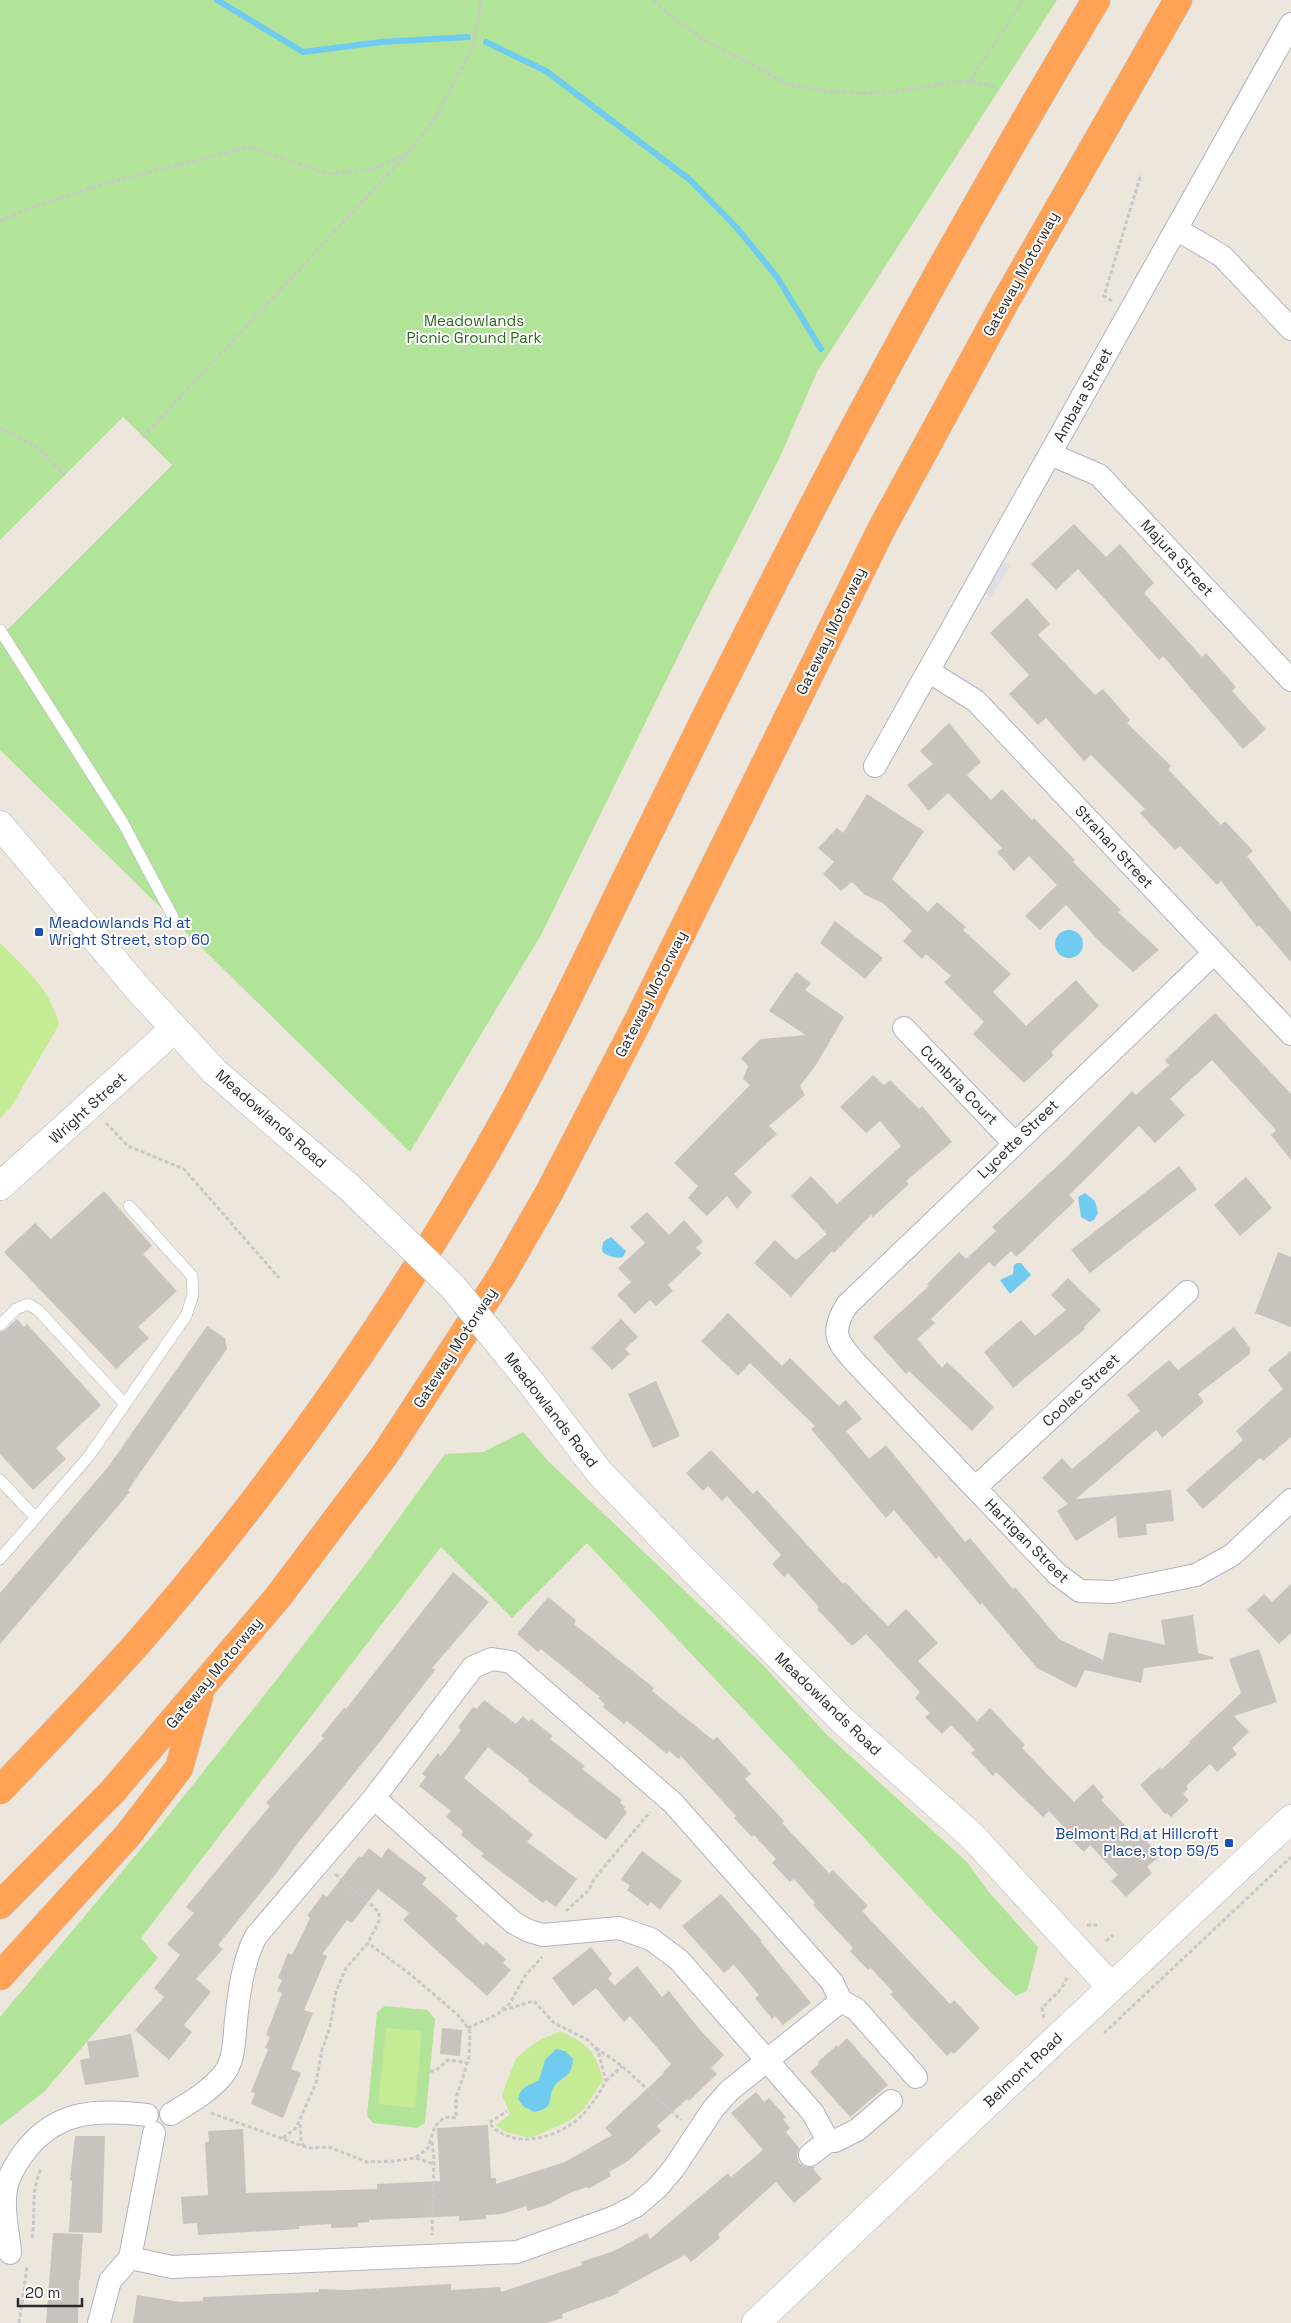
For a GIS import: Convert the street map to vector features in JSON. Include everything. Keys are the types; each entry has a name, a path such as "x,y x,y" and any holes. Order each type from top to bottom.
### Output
{"highway":[{"path":"0,1790 140,1640 242,1515 354,1361 452,1209 486,1152 549,1036 752,625 886,365 1096,0"},
{"name":"Gateway Motorway","path":"0,1905 113,1791 201,1690 278,1596 384,1456 507,1267 550,1191 636,1025 882,528 1008,295 1178,0"},
{"path":"0,1976 128,1835 179,1768 201,1690"}],"main road":[{"name":"Meadowlands Road","path":"0,825 174,1029 215,1072 349,1186 453,1287 532,1384 599,1472 842,1720 972,1836 1110,1987"},
{"name":"Wright Street","path":"0,1186 174,1029"},
{"name":"Belmont Road","path":"756,2323 1110,1987 1291,1819"}],"street":[{"name":"Ambara Street","path":"875,766 1291,24"},
{"path":"1176,230 1222,256 1291,329"},
{"name":"Majura Street","path":"1050,454 1099,475 1291,680"},
{"name":"Strahan Street","path":"928,671 976,702 1291,1034"},
{"name":"Lycette Street","path":"836,1334 838,1319 847,1305 1214,953"},
{"name":"Cumbria Court","path":"904,1028 1014,1143"},
{"name":"Coolac Street","path":"975,1488 1187,1292"},
{"name":"Hartigan Street","path":"836,1334 843,1349 1056,1574 1080,1591 1113,1592 1196,1575 1232,1555 1291,1500"},
{"path":"99,2323 110,2281 130,2258 152,2109 157,2107 165,2108 171,2114 193,2100 222,2076 231,2059 248,1951 256,1936 374,1798 473,1667 492,1659 511,1662 674,1804 832,1982 840,2000 856,2009 916,2077"},
{"path":"374,1798 514,1923 529,1931 554,1935 619,1928 651,1939 679,1960 813,2113 828,2141"},
{"path":"130,2258 172,2267 517,2252 612,2218 636,2206 657,2188 713,2109 729,2092 840,2000"},
{"path":"810,2155 828,2141 836,2141 857,2130 891,2101"},
{"path":"23,2255 5,2200 9,2176 34,2140 49,2128 84,2114 103,2111 150,2124"}],"lane":[{"path":"0,630 123,823 173,917"},
{"path":"0,1559 89,1456 186,1316 193,1295 192,1276 128,1206"},
{"path":"0,1325 16,1309 28,1304 38,1310 124,1403"},
{"path":"0,1480 35,1517"}],"path":[{"path":"143,437 409,153 433,121 473,47 481,0"},
{"path":"654,0 668,14 704,40 788,84 826,91 852,93 886,93 970,81 996,87"},
{"path":"970,81 1024,0"},
{"path":"0,221 32,207 104,184 249,147 328,174 373,169 409,153"},
{"path":"1129,313 1104,296 1142,174"},
{"path":"0,428 37,447 65,475"},
{"path":"90,1106 128,1146 184,1169 279,1278"},
{"path":"1104,2033 1291,1857"},
{"path":"283,2138 296,2128 316,2083 322,2050 330,2027 336,1991 346,1968 368,1943 379,1921 379,1913 373,1906 319,1861"},
{"path":"1106,1941 1113,1935"},
{"path":"368,1943 410,1974 458,2015 470,2033 468,2063 456,2098 456,2118 446,2117 435,2126 428,2148 415,2158"},
{"path":"1042,2008 1061,1989 1068,1976"},
{"path":"503,2010 534,2000 554,2023 588,2040 598,2051 606,2081"},
{"path":"595,2048 622,2066 696,2134"},
{"path":"430,2071 435,2071 448,2060 468,2063"},
{"path":"507,2111 488,2123 504,2136 516,2140 533,2140 573,2123 599,2093 606,2081 622,2066"},
{"path":"193,2100 213,2115 305,2147 329,2147 342,2154 367,2162 415,2158 434,2164"},
{"path":"301,2119 300,2135 305,2147"},
{"path":"431,2140 434,2164 432,2256"},
{"path":"19,2323 23,2255 34,2215 33,2190 44,2163"}],"shaded area":[{"path":"985,551 1010,565 991,597 967,583"}],"green space":[{"name":"Meadowlands Picnic Ground Park","path":"0,0 1057,0 817,372 780,457 691,630 541,935 410,1152 0,750 0,637 172,465 123,417 0,540"},
{"path":"0,943 44,990 59,1025 11,1107 0,1118"},
{"path":"523,1432 548,1461 762,1664 825,1733 967,1862 988,1891 1038,1947 1027,1991 1016,1996 992,1974 587,1543 512,1618 441,1547 141,1938 158,1958 45,2091 0,2126 0,2017 156,1831 274,1683 371,1557 445,1454 483,1452"},
{"path":"385,2006 427,2010 435,2019 425,2123 417,2128 373,2123 367,2116 377,2012"},
{"path":"386,2028 422,2031 415,2108 378,2104"},
{"path":"560,2031 584,2044 589,2049 597,2062 603,2080 584,2109 571,2120 531,2138 506,2132 496,2125 510,2114 502,2095 516,2058 536,2042"}],"water":[{"path":"1069,930 1079,934 1083,944 1079,954 1069,958 1059,954 1055,944 1059,934"},
{"path":"1085,1193 1095,1201 1098,1213 1094,1220 1090,1222 1081,1217 1078,1197"},
{"path":"611,1237 626,1251 623,1257 612,1257 602,1251 603,1242"},
{"path":"1021,1263 1031,1275 1010,1294 1000,1280 1013,1274 1014,1265"},
{"path":"556,2049 565,2051 573,2059 572,2066 568,2074 554,2087 550,2103 546,2108 534,2112 523,2106 518,2099 519,2094 526,2087 539,2080 545,2060"}],"building":[{"path":"1074,524 1106,557 1120,544 1154,583 1144,593 1202,657 1206,653 1236,687 1232,691 1266,729 1243,749 1163,656 1159,660 1078,569 1056,590 1031,564"},
{"path":"1027,598 1050,624 1038,635 1095,695 1103,689 1130,720 1127,723 1171,766 1168,769 1221,825 1225,821 1253,851 1247,856 1291,912 1291,962 1259,925 1257,927 1221,881 1217,885 1180,846 1175,850 1140,813 1145,809 1091,755 1084,761 1046,718 1038,725 1009,694 1029,675 990,633"},
{"path":"949,723 981,762 967,775 991,800 1002,789 1032,820 1034,818 1075,860 1073,862 1121,910 1118,912 1159,950 1133,972 1099,941 1066,905 1040,930 1025,916 1057,885 1029,856 1014,871 997,852 1002,848 948,793 929,811 907,785 933,764 920,751"},
{"path":"867,794 924,831 892,879 928,912 937,902 966,927 963,930 1011,974 993,992 1026,1026 1076,980 1099,1006 1051,1052 1054,1055 1024,1083 973,1034 984,1022 944,982 951,976 926,954 922,959 903,941 912,931 883,903 865,895 852,882 841,891 823,874 834,862 818,848 837,828 843,833"},
{"path":"835,921 883,958 865,979 820,943"},
{"path":"796,972 811,983 805,990 844,1017 816,1065 800,1086 805,1095 769,1126 777,1134 734,1174 752,1192 737,1209 727,1196 707,1216 688,1198 698,1186 674,1163 750,1085 743,1079 748,1066 741,1058 761,1039 806,1035 769,1011"},
{"path":"1215,1013 1291,1094 1291,1160 1271,1135 1276,1130 1212,1060 1170,1099 1185,1115 1155,1143 1139,1126 1069,1195 1075,1201 1016,1257 1011,1251 994,1267 989,1262 931,1319 935,1323 917,1339 942,1368 947,1362 994,1407 972,1431 909,1371 906,1374 873,1337 929,1286 927,1284 959,1252 966,1259 996,1231 992,1227 1067,1157 1132,1091 1136,1095 1169,1065 1165,1060"},
{"path":"873,1075 884,1085 890,1080 919,1109 922,1106 952,1142 906,1181 909,1184 873,1217 871,1215 834,1253 832,1251 791,1297 754,1263 775,1240 796,1260 827,1234 791,1196 811,1176 837,1204 901,1146 880,1121 866,1133 840,1107"},
{"path":"1179,1166 1197,1189 1090,1273 1071,1250"},
{"path":"1246,1177 1272,1208 1240,1236 1214,1205"},
{"path":"104,1191 152,1246 143,1254 177,1291 138,1327 149,1338 116,1369 4,1252 35,1223 51,1239"},
{"path":"647,1212 669,1235 684,1220 703,1241 696,1248 702,1253 668,1285 673,1291 656,1306 650,1300 635,1314 617,1295 631,1282 618,1268 645,1243 630,1227"},
{"path":"1278,1252 1291,1257 1291,1327 1255,1313"},
{"path":"1068,1278 1101,1310 1084,1327 1085,1329 1013,1388 984,1352 1021,1320 1035,1336 1066,1310 1051,1295"},
{"path":"728,1313 782,1366 790,1358 839,1406 846,1400 862,1419 846,1431 869,1459 886,1445 965,1542 970,1538 1059,1639 1103,1660 1109,1632 1165,1645 1161,1620 1193,1615 1198,1653 1213,1657 1213,1659 1144,1668 1141,1683 1085,1670 1076,1688 1037,1668 982,1603 980,1605 939,1556 936,1559 894,1510 886,1518 811,1429 815,1426 750,1363 738,1376 701,1341"},
{"path":"17,1319 24,1327 27,1324 101,1405 56,1448 66,1459 33,1490 0,1454 0,1332"},
{"path":"621,1319 638,1337 625,1349 630,1354 612,1370 591,1348"},
{"path":"207,1326 225,1338 227,1349 128,1490 130,1492 0,1644 0,1593 108,1467"},
{"path":"1234,1327 1250,1348 1250,1354 1198,1394 1204,1402 1162,1438 1156,1430 1076,1499 1171,1490 1174,1521 1146,1524 1147,1535 1118,1538 1116,1516 1076,1541 1057,1511 1068,1504 1042,1478 1062,1458 1072,1469 1140,1411 1127,1395 1169,1360 1178,1370"},
{"path":"1291,1351 1291,1437 1263,1461 1260,1458 1203,1509 1186,1490 1243,1440 1236,1431 1283,1389 1268,1370"},
{"path":"656,1381 680,1436 653,1448 628,1394"},
{"path":"711,1450 753,1494 757,1490 843,1584 845,1582 888,1626 906,1609 938,1643 918,1661 977,1721 990,1708 1025,1745 1022,1748 1074,1802 1093,1784 1104,1797 1101,1800 1136,1837 1140,1834 1160,1856 1147,1867 1152,1873 1126,1897 1111,1881 1118,1875 1090,1845 1084,1852 1073,1841 1075,1839 1049,1811 1043,1817 996,1772 993,1776 971,1753 975,1750 951,1725 942,1734 925,1717 930,1713 915,1698 920,1692 866,1634 852,1646 817,1609 819,1607 788,1573 784,1577 772,1564 781,1555 727,1496 722,1501 708,1486 703,1491 686,1473"},
{"path":"453,1572 489,1602 432,1668 435,1670 382,1739 218,1945 223,1949 196,1979 211,1992 184,2025 192,2032 169,2060 135,2030 164,1997 154,1988 180,1955 167,1944 194,1913 186,1907 270,1806 266,1803 324,1738 321,1736 344,1708 346,1709"},
{"path":"1291,1584 1291,1633 1279,1644 1247,1610 1264,1594 1272,1602"},
{"path":"548,1597 576,1620 574,1624 654,1688 652,1691 713,1740 717,1737 751,1774 745,1779 784,1821 782,1823 829,1873 833,1870 868,1906 862,1911 950,2004 954,2000 980,2028 954,2054 951,2052 947,2056 890,1994 893,1992 871,1968 868,1970 850,1951 853,1948 813,1905 815,1903 794,1879 790,1882 772,1863 776,1859 754,1835 752,1837 734,1818 736,1816 681,1756 679,1759 669,1751 667,1754 627,1721 624,1724 603,1707 605,1704 598,1698 600,1697 541,1649 538,1652 517,1634"},
{"path":"1259,1649 1277,1702 1234,1716 1249,1732 1232,1748 1237,1754 1217,1772 1210,1764 1186,1786 1188,1789 1183,1794 1189,1800 1171,1817 1167,1813 1165,1814 1140,1785 1160,1767 1162,1769 1241,1693 1229,1659"},
{"path":"484,1700 516,1724 523,1716 529,1722 531,1719 553,1736 550,1739 585,1766 582,1769 622,1800 620,1802 627,1812 606,1840 528,1781 529,1779 488,1747 464,1778 533,1835 527,1842 577,1879 556,1907 546,1900 543,1903 481,1856 484,1854 461,1835 463,1831 446,1817 451,1811 419,1786 426,1777 422,1774 438,1753 441,1756 461,1730 458,1727 473,1707 477,1709"},
{"path":"369,1848 381,1858 388,1848 427,1878 422,1884 458,1916 455,1919 483,1945 486,1942 506,1959 503,1963 511,1970 487,1996 403,1920 409,1913 378,1889 352,1923 347,1920 322,1954 327,1956 304,2010 313,2013 291,2069 301,2073 283,2118 251,2104 255,2093 251,2092 268,2049 265,2048 270,2037 266,2035 282,1993 277,1991 282,1980 278,1978 288,1953 292,1955 310,1918 307,1916 323,1894 327,1897 359,1856 362,1857"},
{"path":"642,1851 682,1881 660,1910 651,1902 648,1906 627,1890 630,1886 621,1879"},
{"path":"721,1894 762,1941 811,2003 783,2025 775,2016 772,2019 755,1998 759,1995 735,1966 733,1965 724,1973 682,1926"},
{"path":"591,1947 612,1974 608,1979 615,1985 637,1966 662,1997 669,1991 700,2030 724,2055 711,2068 717,2074 689,2101 687,2099 657,2126 661,2131 628,2161 609,2172 611,2176 588,2189 587,2187 570,2193 549,2204 528,2211 526,2206 502,2214 486,2215 486,2219 459,2221 459,2216 369,2220 369,2222 358,2223 358,2227 331,2228 331,2224 299,2226 299,2229 198,2235 197,2223 183,2224 181,2197 208,2195 205,2142 209,2142 208,2131 243,2129 246,2193 377,2189 377,2184 440,2181 437,2128 488,2125 491,2178 496,2178 496,2184 565,2162 612,2135 605,2128 664,2073 671,2064 630,2016 624,2022 596,1988 573,2006 552,1978"},
{"path":"442,2028 462,2030 460,2056 440,2054"},
{"path":"131,2034 139,2077 85,2085 80,2060 90,2058 87,2042"},
{"path":"847,2038 888,2085 850,2117 810,2072 819,2064 818,2062"},
{"path":"756,2092 764,2102 769,2098 786,2117 783,2119 790,2128 786,2132 799,2148 797,2156 799,2163 806,2167 815,2167 813,2169 822,2179 794,2203 776,2182 718,2234 720,2238 691,2262 685,2255 618,2291 619,2293 562,2314 563,2318 546,2323 133,2323 137,2295 180,2302 203,2301 203,2297 319,2292 319,2289 347,2290 451,2284 451,2290 500,2287 501,2292 582,2265 581,2262 614,2251 647,2233 650,2239 728,2173 731,2177 763,2150 731,2113"},
{"path":"75,2136 105,2136 102,2233 69,2232 72,2181 70,2180"},
{"path":"53,2233 83,2234 78,2323 46,2323"}],"waterway":[{"path":"217,0 303,52 381,42 468,37"},
{"path":"486,42 546,71 689,179 737,228 777,277 821,349"}],"place":[{"name":"Meadowlands Rd at Wright Street, stop 60","path":"39,932"},
{"name":"Belmont Rd at Hillcroft Place, stop 59/5","path":"1229,1843"}]}
